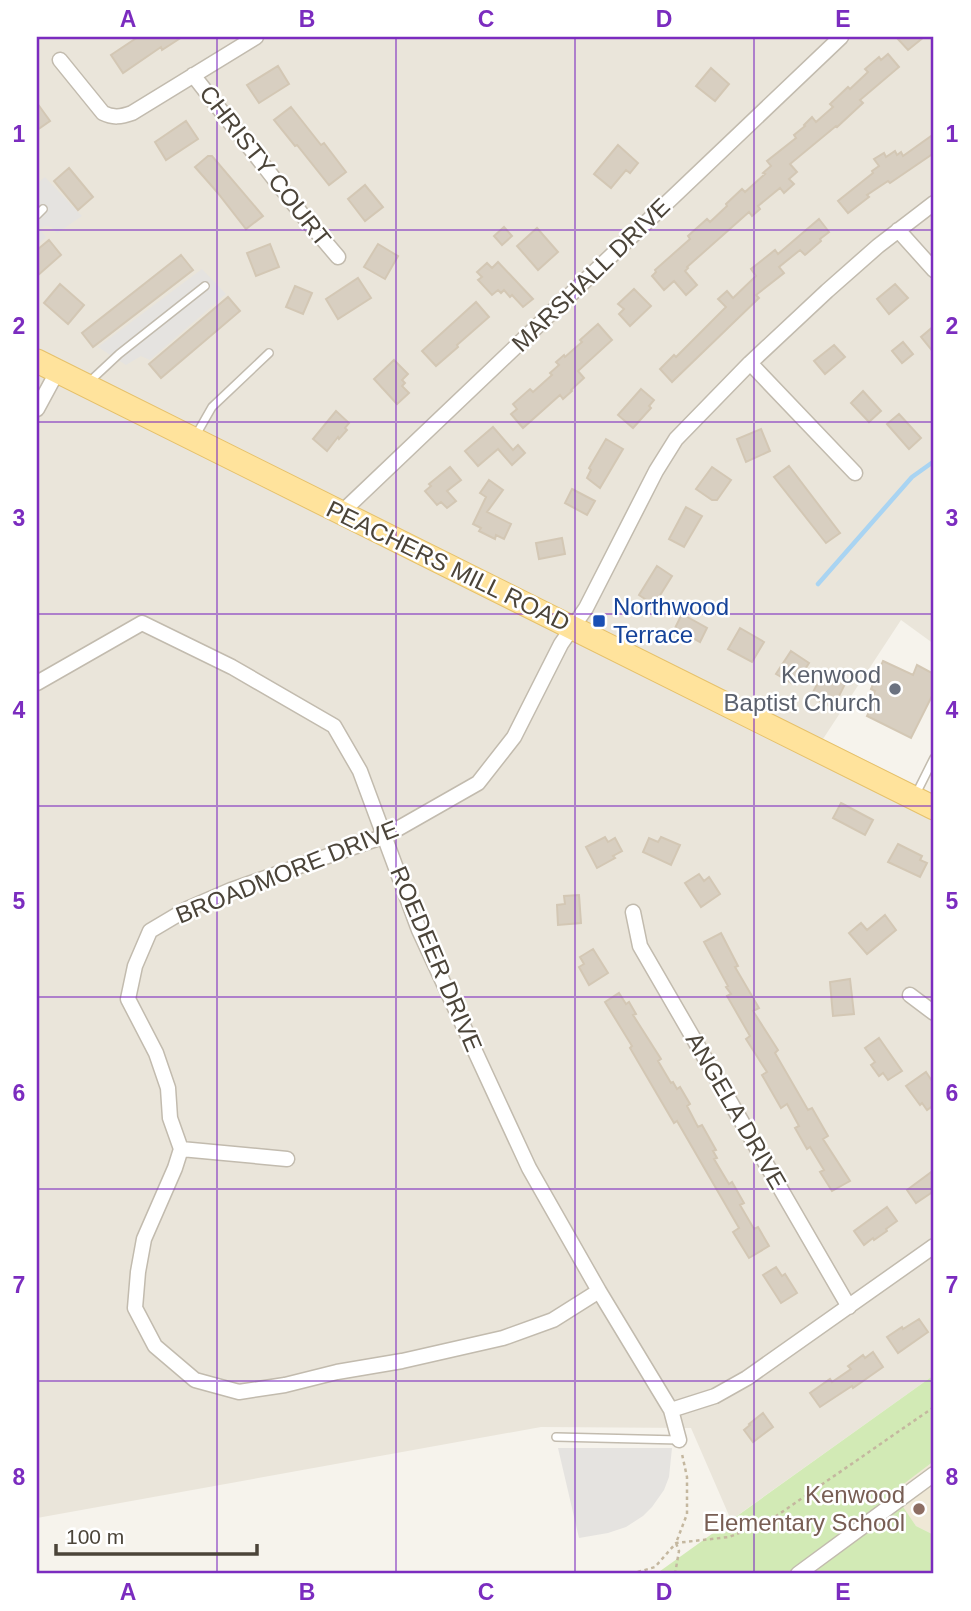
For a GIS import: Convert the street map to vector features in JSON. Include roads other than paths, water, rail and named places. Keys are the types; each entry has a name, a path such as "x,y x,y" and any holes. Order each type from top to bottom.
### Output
{"main road":[{"name":"PEACHERS MILL ROAD","path":"47,366 924,803"}],"street":[{"path":"60,60 103,113 118,117 132,113 256,37"},
{"name":"MARSHALL DRIVE","path":"341,513 841,37"},
{"name":"CHRISTY COURT","path":"193,75 338,257"},
{"path":"574,628 670,447 750,363 827,291 934,203"},
{"path":"898,230 934,270"},
{"path":"750,363 855,473"},
{"path":"37,409 47,366"},
{"name":"ROEDEER DRIVE","path":"37,683 142,624 232,667 334,726 360,771 419,930 529,1168 598,1291 671,1410 679,1440"},
{"name":"BROADMORE DRIVE","path":"181,1149 170,1118 168,1088 160,1064 128,999 135,965 150,932 187,909 231,890 385,836 478,783 513,737 561,644 574,628"},
{"name":"ANGELA DRIVE","path":"633,912 640,946 849,1307"},
{"path":"910,995 934,1013"},
{"path":"287,1159 181,1149 172,1177 144,1238 135,1308 155,1346 195,1380 239,1392 402,1362 503,1338 553,1320 598,1291"},
{"path":"671,1410 715,1396 747,1378 934,1247"},
{"path":"798,1574 934,1474"}],"lane":[{"path":"85,386 119,354 205,286"},
{"path":"193,440 212,407 269,353"},
{"path":"924,803 934,758"},
{"path":"556,1437 679,1440"}],"waterway":[{"path":"818,584 912,477 934,463"}],"place":[{"name":"Northwood Terrace","path":"599,621"},
{"name":"Kenwood Baptist Church","path":"895,689"},
{"name":"Kenwood Elementary School","path":"919,1509"}]}
